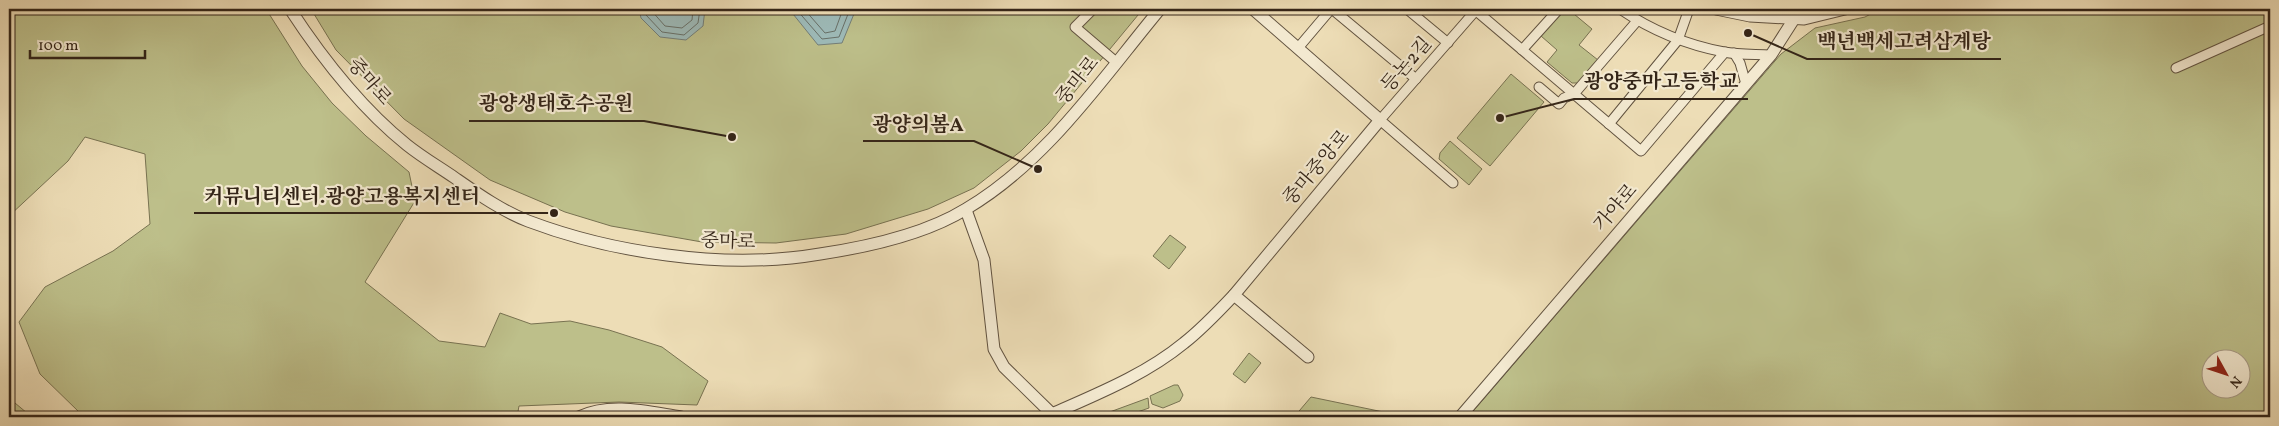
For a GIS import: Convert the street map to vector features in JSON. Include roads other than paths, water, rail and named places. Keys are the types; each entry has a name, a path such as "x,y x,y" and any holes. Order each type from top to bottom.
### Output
{"street":[{"name":"중마로","path":"290,9 348,85 380,120 408,146 478,194 526,220 591,241 630,250 709,260 780,261 854,249 911,233 966,210 1010,179 1057,135 1160,9"},
{"path":"1093,9 1075,27 1116,62"},
{"path":"1254,9 1453,183"},
{"path":"1298,48 1332,9 1416,79"},
{"path":"1407,9 1448,43"},
{"path":"1476,9 1641,151 1729,52"},
{"name":"등논2길","path":"1380,120 1476,9"},
{"path":"1522,50 1559,9"},
{"path":"1620,9 1637,21 1678,40 1729,52 1771,55"},
{"path":"1609,124 1678,40 1690,9"},
{"path":"1716,9 1750,16 1823,15 1845,9"},
{"name":"가야로","path":"1460,417 1771,55 1793,14"},
{"path":"1539,87 1559,104 1564,98 1574,94 1637,21"},
{"path":"2176,68 2270,26"},
{"path":"1729,52 1740,63 1746,84"},
{"name":"중마중앙로","path":"1054,416 1128,379 1161,360 1201,329 1234,295 1380,120"},
{"path":"966,210 984,260 994,349 1004,367 1054,416"},
{"path":"1234,295 1308,357"},
{"path":"579,417 590,412 629,409 681,417"}],"water":[{"path":"639,9 705,9 703,26 686,40 660,37 641,18"},
{"path":"789,9 856,9 842,43 818,45"}],"place":[{"name":"백년백세고려삼계탕","path":"1748,33"},
{"name":"광양중마고등학교","path":"1500,118"},
{"name":"광양생태호수공원","path":"732,137"},
{"name":"광양의봄A","path":"1038,169"},
{"name":"커뮤니티센터.광양고용복지센터","path":"554,213"}]}
